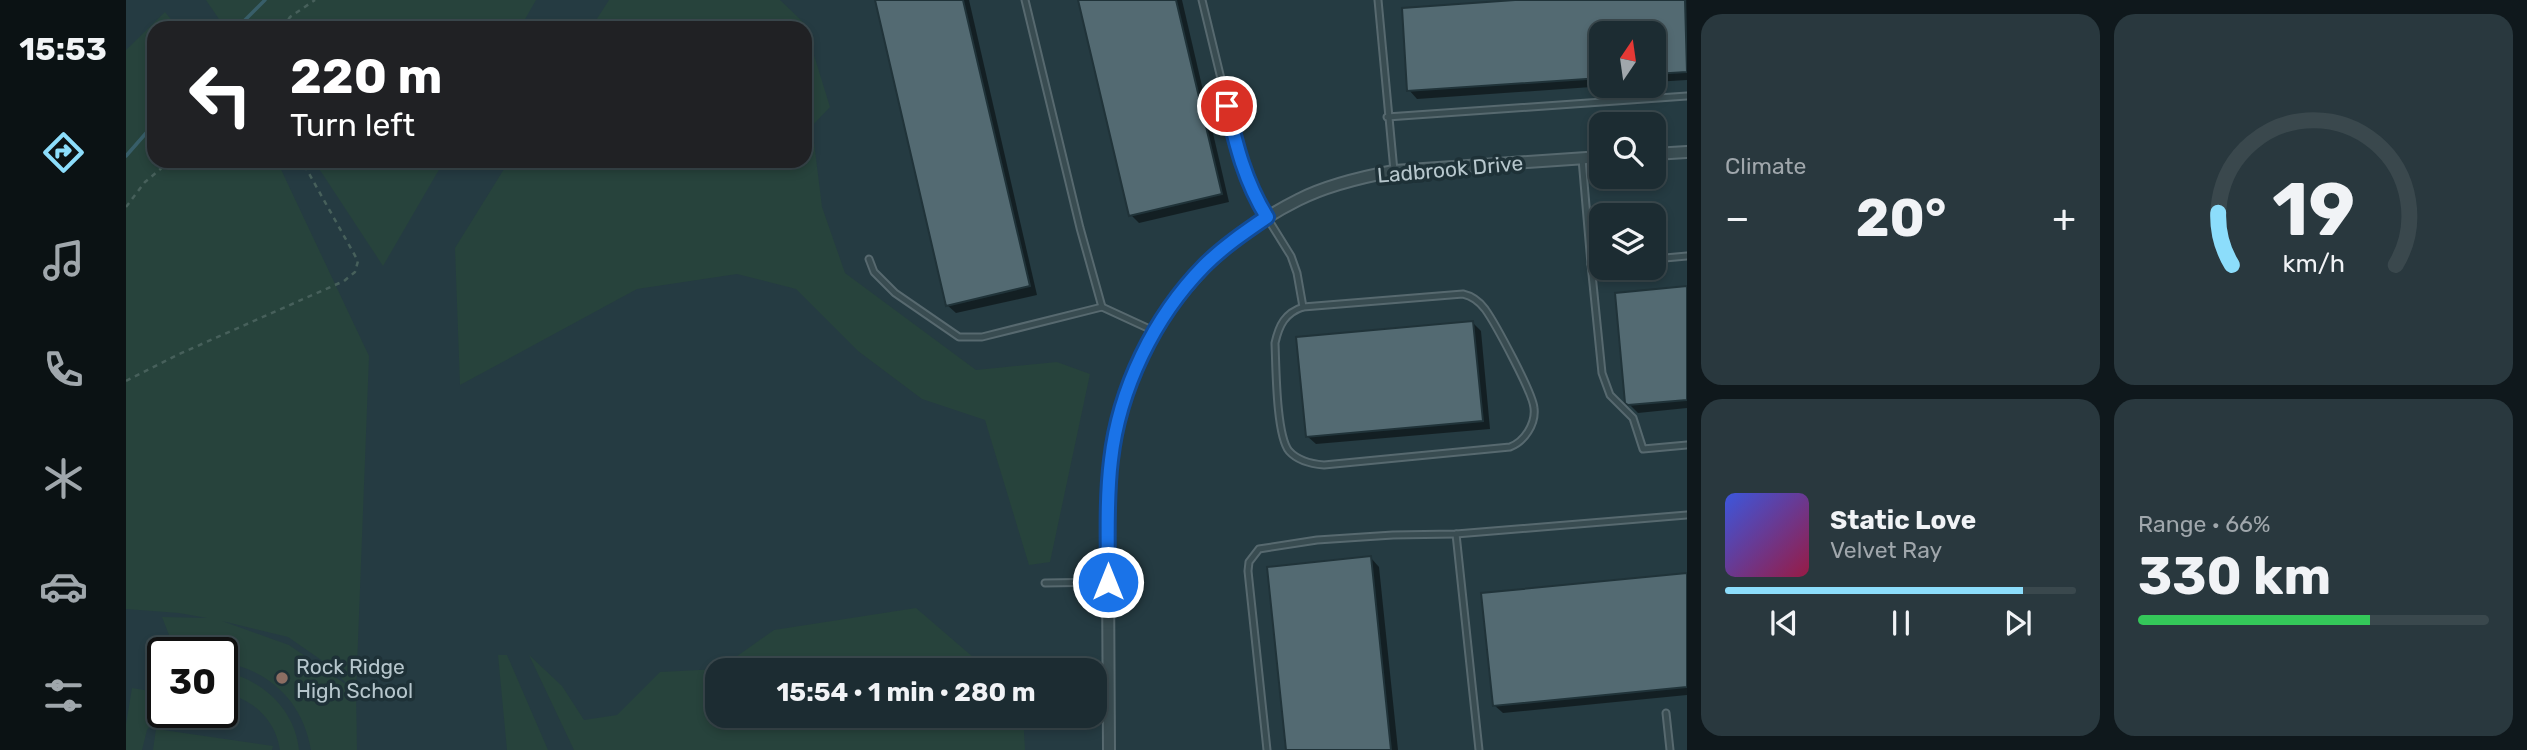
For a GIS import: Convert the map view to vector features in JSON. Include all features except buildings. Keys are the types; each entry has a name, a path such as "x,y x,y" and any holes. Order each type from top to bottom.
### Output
{"street":[{"path":"1666,153 1687,152"},
{"name":"Ladbrook Drive","path":"1109,750 1108,512 1115,436 1130,384 1155,331 1187,285 1206,265 1267,217 1299,199 1366,176 1589,158"}],"lane":[{"path":"1026,0 1080,228 1102,307"},
{"path":"1202,0 1244,174 1255,198 1291,256 1303,307"},
{"path":"1378,0 1394,172"},
{"path":"1387,117 1687,96"},
{"path":"1582,159 1589,241"},
{"path":"1666,258 1687,256"},
{"path":"869,259 874,272 895,293 959,337 982,337 1102,307 1155,331"},
{"path":"1593,280 1602,373 1610,395 1633,418 1643,449 1687,445"},
{"path":"1463,293 1471,296 1484,309 1531,396 1534,415 1525,436 1518,444 1496,449 1324,465 1309,464 1299,459 1289,451 1283,441 1275,342 1278,330 1287,315 1303,307 1463,293"},
{"path":"1267,750 1248,571 1253,554 1268,546 1317,540 1456,534 1687,515"},
{"path":"1456,534 1479,750"},
{"path":"1045,583 1108,582"},
{"path":"1665,713 1670,750"}],"path":[{"path":"287,21 314,0"},
{"path":"126,207 145,182 162,168"},
{"path":"126,382 177,355 344,281 355,272 358,261 306,168"}],"green space":[{"path":"206,0 536,0 524,21 220,21"},
{"path":"609,0 780,0 802,21 596,21"},
{"path":"165,12 172,21 156,21"},
{"path":"147,30 147,168 280,168 369,356 356,692 357,750 311,750 300,717 282,691 255,672 238,666 238,637 170,637 162,617 207,618 126,609 126,50","holes":["222,621 288,637 327,664 351,688 289,645"]},
{"path":"812,49 830,107 812,126"},
{"path":"812,126 822,207 845,273 976,370 1057,362 1090,374 1050,562 1029,565 985,420 922,399 858,351 796,289 737,274 637,289 460,385 455,248 505,168 812,168"},
{"path":"319,168 440,168 383,266"},
{"path":"916,608 974,658 735,658 774,630"},
{"path":"498,655 507,655 548,750 507,750"},
{"path":"529,655 562,686 584,720 617,715 660,672 705,670 705,728 1024,728 1025,750 574,750"},
{"path":"238,675 274,698 291,721 299,750 280,750 267,719 238,698"},
{"path":"132,688 147,690 149,728 142,750 126,750 126,724"},
{"path":"156,729 273,746 272,750 153,750"}],"waterway":[{"path":"244,21 265,0"},
{"path":"126,156 147,132"}],"place":[{"name":"Rock Ridge High School","path":"282,678"}],"route":[{"path":"1108,582 1111,460 1121,411 1138,364 1155,331 1187,285 1234,240 1267,217 1244,174 1227,106"}]}
